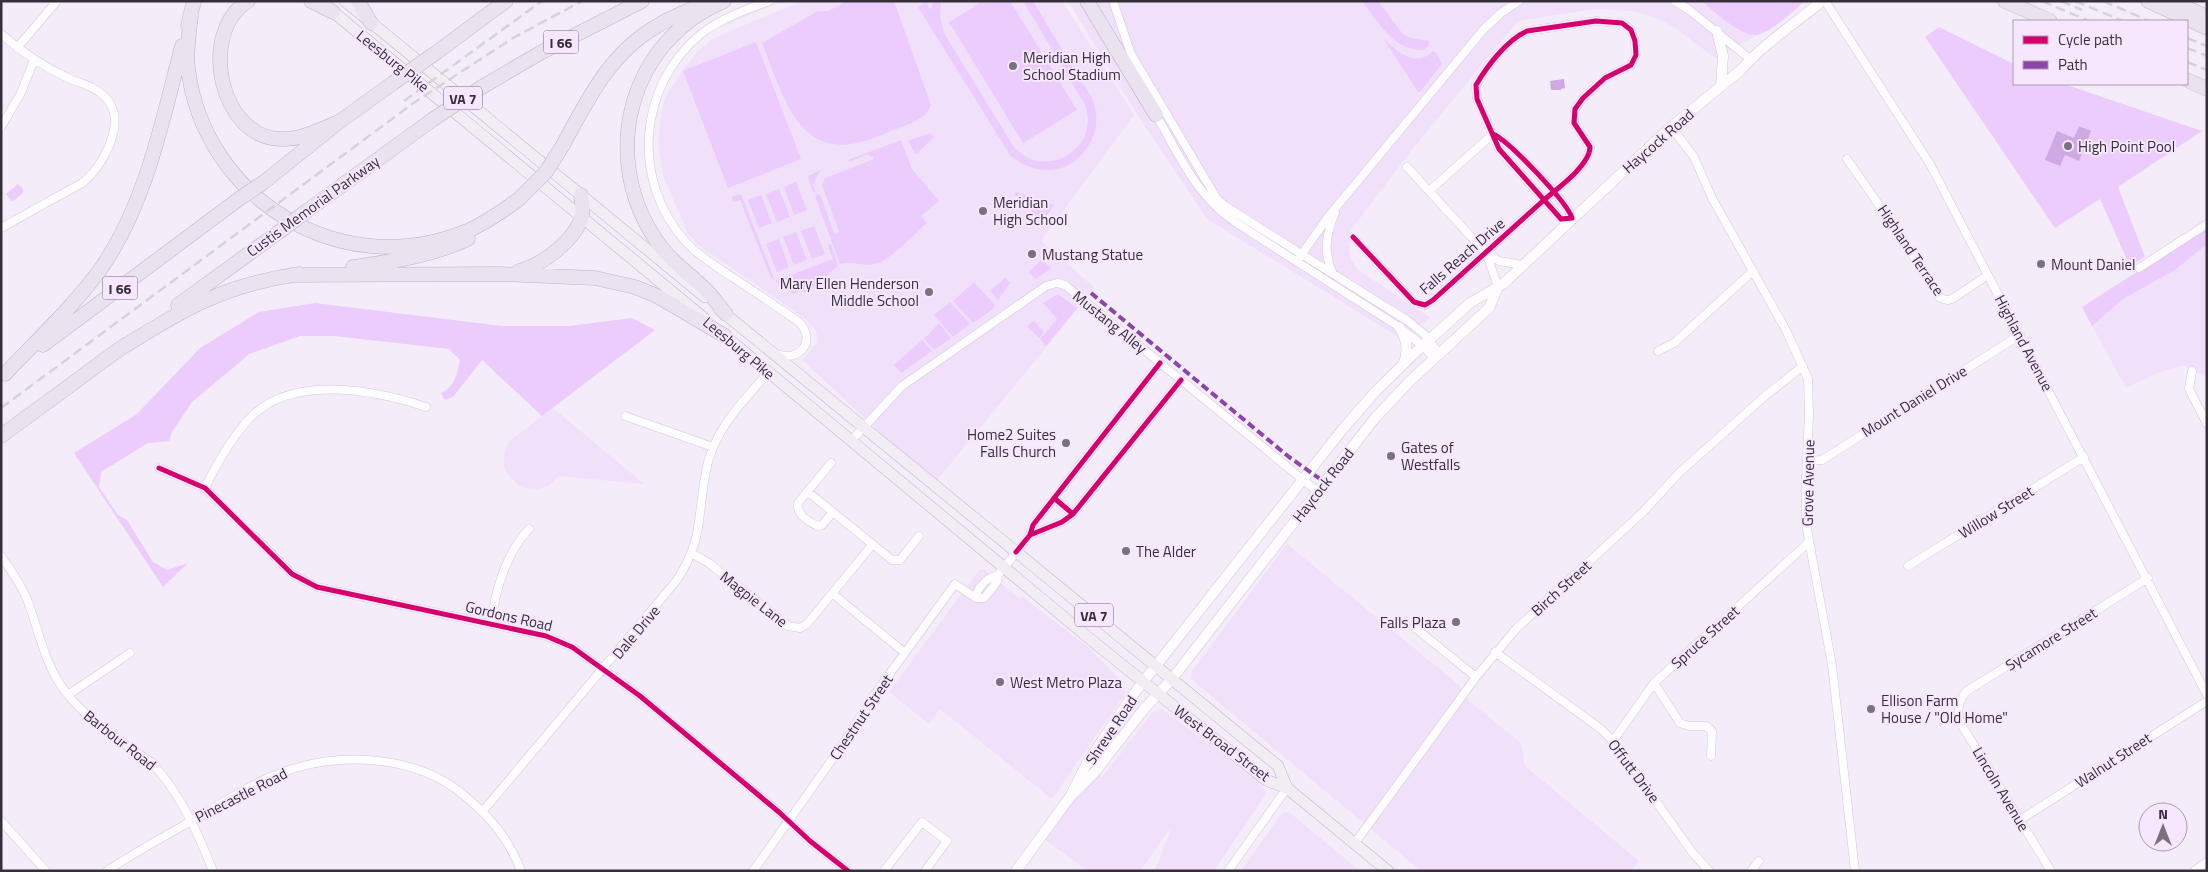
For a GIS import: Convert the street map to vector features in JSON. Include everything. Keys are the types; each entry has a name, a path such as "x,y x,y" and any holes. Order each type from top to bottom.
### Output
{"highway":[{"path":"3,375 86,288 108,257 125,227 150,164 194,1"},
{"path":"248,1 228,21 220,50 223,80 232,109 238,118 245,126 260,135 280,140 299,138 339,122"},
{"path":"311,1 333,12"},
{"path":"358,1 371,23"},
{"path":"474,25 494,1"},
{"name":"I 66","path":"3,375 264,182 339,122 506,1"},
{"name":"Custis Memorial Parkway","path":"1,436 432,120 482,87 540,53 642,1"},
{"path":"118,350 204,300 247,284 292,275 389,262 446,249 470,239 495,221 546,172 593,89 616,58 636,40 656,26 711,1"},
{"path":"724,1 680,30 666,43 649,65 634,101 628,132 627,152 629,180 634,199 649,230 665,254 706,289 726,314"},
{"path":"1087,1 1156,114"},
{"path":"1994,1 2025,10"},
{"path":"2005,1 2048,20"},
{"path":"2148,1 2207,28"},
{"path":"2172,1 2207,17"},
{"path":"191,16 187,57 188,70 198,112 217,151 233,174 259,200 276,213 311,232 329,238 360,245 397,247 434,242 459,234 482,224 513,204"},
{"path":"2188,80 2207,89"},
{"path":"501,274 525,270 547,258 569,237 582,216 581,195"},
{"path":"292,275 501,274 595,278 657,296 725,336"}],"main road":[{"name":"Leesburg Pike","path":"320,1 582,216 1001,570 1159,694"},
{"name":"Leesburg Pike","path":"345,1 1172,679"},
{"name":"Haycock Road","path":"1158,666 1360,408 1404,363 1470,303 1498,287 1671,128 1741,70 1750,59 1823,1"},
{"path":"1717,31 1724,56 1721,86"},
{"name":"Haycock Road","path":"1159,694 1375,418 1436,355 1489,308 1498,287"},
{"path":"1399,327 1406,339 1407,348 1404,363"},
{"name":"Shreve Road","path":"1016,871 1070,797 1091,757 1144,682 1158,666"},
{"name":"West Broad Street","path":"1172,679 1278,766 1288,788"},
{"name":"Shreve Road","path":"1070,797 1094,773 1159,694"},
{"name":"West Broad Street","path":"1159,694 1266,780 1288,788 1388,871"}],"street":[{"path":"16,48 57,1"},
{"path":"769,1 715,24 684,50 670,69 656,98 651,114 648,143 649,165 655,191 665,213 676,230 700,255 799,322 805,329 807,342 800,352 785,356 772,352"},
{"path":"1113,1 1131,54 1210,189 1225,206 1408,321 1436,355"},
{"path":"1296,261 1339,205 1484,30 1502,13 1520,1"},
{"path":"1675,1 1717,31 1750,59"},
{"name":"Highland Avenue","path":"1823,1 1917,141 2148,578 2207,694"},
{"name":"Falls Reach Drive","path":"1353,237 1410,299 1421,305 1433,300 1486,253 1544,199 1553,192 1585,162 1589,155 1589,143 1576,127 1573,118 1578,104 1605,78 1626,68 1634,60 1635,41 1627,26 1615,22 1588,22 1526,31 1516,37 1495,59 1476,85 1477,99 1493,134 1501,151 1544,199 1562,219 1572,218 1570,212 1553,192 1506,142 1493,134"},
{"path":"1,34 16,48 34,60 68,78 99,91 112,106 114,121 110,145 92,176 1,228"},
{"path":"1,127 21,93 34,60"},
{"path":"1156,114 1197,186 1210,202 1235,222 1426,343"},
{"name":"Grove Avenue","path":"1671,128 1694,157 1712,198 1803,366 1810,385 1805,501 1808,543 1832,665 1855,871"},
{"path":"1429,191 1493,134"},
{"name":"Highland Terrace","path":"1847,159 1894,225 1940,298 1947,300 1952,298 1988,275"},
{"path":"1406,167 1486,253 1504,262 1522,265"},
{"path":"1332,274 1327,259 1326,247 1328,233 1339,205"},
{"path":"2139,268 2207,224"},
{"path":"1486,253 1498,287"},
{"path":"1658,351 1674,343 1753,271"},
{"name":"Mustang Alley","path":"850,441 902,386 1051,283 1064,285 1318,492"},
{"name":"Mount Daniel Drive","path":"1807,461 1822,460 2020,335"},
{"path":"1001,570 1030,535 1033,524 1160,363"},
{"name":"Birch Street","path":"1355,843 1476,677 1516,629 1644,511 1680,472 1765,396 1803,366"},
{"path":"2192,371 2189,389 2207,424"},
{"name":"Dale Drive","path":"483,812 668,593 692,554 700,525 706,470 722,428 735,410 768,373"},
{"path":"1030,535 1062,522 1074,514 1181,380"},
{"path":"205,488 226,450 252,416 263,407 286,395 311,390 342,390 400,398 426,407"},
{"path":"625,416 713,448"},
{"name":"Willow Street","path":"1908,566 2084,457"},
{"path":"831,463 798,504 799,512 818,526 822,525 833,512"},
{"name":"Gordons Road","path":"159,468 205,488 270,554 292,574 305,582 333,592 546,636 563,642 604,670 714,757 810,841 848,871"},
{"path":"808,492 872,545 896,561 919,536"},
{"path":"1054,498 1074,514"},
{"path":"490,624 505,569 515,546 529,528"},
{"name":"Spruce Street","path":"1613,741 1654,683 1808,543"},
{"name":"Magpie Lane","path":"692,554 709,563 792,628 800,628 807,624 872,545"},
{"name":"Barbour Road","path":"1,556 21,586 51,669 68,695 92,720 152,763 160,771 191,821 213,871"},
{"name":"Chestnut Street","path":"753,871 841,747 875,694 955,584 976,598 984,598 997,582 1001,570"},
{"name":"Sycamore Street","path":"1959,704 1967,691 2148,578"},
{"path":"833,594 905,653"},
{"path":"1414,627 1476,677"},
{"name":"Offutt Drive","path":"1495,652 1601,730 1613,741 1692,852 1709,871"},
{"path":"68,695 130,653"},
{"path":"1654,683 1680,723 1689,726 1706,726 1712,731 1712,756"},
{"name":"Walnut Street","path":"2020,820 2207,701"},
{"name":"Lincoln Avenue","path":"1959,704 1958,712 1961,724 2051,871"},
{"name":"Pinecastle Road","path":"107,871 191,821 273,776 313,764 346,760 388,763 431,774 460,792 483,812 508,841 521,871"},
{"path":"1228,871 1288,788"},
{"path":"1,820 46,871"},
{"path":"884,871 922,822 947,841 925,871"},
{"path":"1751,871 1759,862"},
{"path":"2194,871 2207,862"}],"shaded area":[{"path":"757,1 783,1 718,28"},
{"path":"803,1 1062,1 1134,115 1041,241 1095,288 937,480 885,437 802,360 817,343 818,339 815,329 804,318 697,244 687,232 663,175 658,142 662,109 667,95 681,72 696,53 711,40"},
{"path":"848,1 894,1 931,105 925,115 906,125 858,143 835,144 816,138 802,126 790,109 780,89 762,43 818,11 828,11"},
{"path":"933,1 941,1 940,16 944,33 1013,146 1026,157 1040,161 1055,161 1068,155 1078,146 1085,134 1088,119 1084,103 1023,1 1033,1 1094,103 1096,126 1094,134 1090,143 1079,157 1064,167 1043,170 1022,163 1010,155 918,7 926,2 931,10"},
{"path":"983,1 1010,1 1077,110 1023,143 949,22"},
{"path":"1068,1 1804,1 1767,30 1715,58 1674,27 1657,18 1631,11 1596,9 1518,21 1414,147 1351,230 1349,249 1351,259 1358,270 1431,318 1400,338 1207,219 1135,111"},
{"path":"1362,1 1378,1 1402,33 1410,38 1429,41 1429,45 1424,50 1414,49 1396,41 1381,26"},
{"path":"1702,1 1805,1 1773,27 1754,35 1741,31 1719,16"},
{"path":"1939,27 2013,64 2013,85 2067,85 2202,131 2118,187 2145,257 2130,266 2100,199 2055,228 1925,37"},
{"path":"1383,38 1400,53 1413,58 1426,56 1433,51 1436,53 1442,64 1420,92 1418,92"},
{"path":"756,42 801,159 728,188 683,71"},
{"path":"1564,79 1565,88 1551,90 1550,81"},
{"name":"High Point Pool","path":"2079,126 2091,131 2079,161 2065,155 2060,166 2045,160 2057,131 2074,138"},
{"path":"930,133 934,137 916,155 908,141"},
{"path":"901,140 912,169 939,201 921,216 927,223 888,258 870,265 840,264 815,196 820,194 834,233 839,232 822,185 825,178 874,159 873,156 870,157 868,154 849,162 848,160"},
{"path":"825,168 819,172 813,185 816,192 813,192 808,176"},
{"path":"796,182 807,210 794,215 784,187"},
{"path":"18,184 23,189 23,193 12,202 6,194"},
{"path":"779,189 790,217 777,222 766,194"},
{"path":"1016,192 1054,205 1042,222 1014,194"},
{"path":"741,194 775,281 771,278 740,200 733,202 732,197"},
{"path":"761,195 772,223 759,228 748,200"},
{"path":"814,226 825,254 812,259 801,231"},
{"path":"2207,227 2207,244 2175,270 2123,299 2092,326 2082,307"},
{"path":"796,232 807,260 794,265 783,237"},
{"path":"779,239 789,267 777,272 766,244"},
{"path":"831,244 838,266 807,293 800,290 794,294 775,281 833,259 828,245"},
{"path":"2207,244 2207,376 2183,365 2158,373 2126,388 2092,326 2123,299 2175,270"},
{"path":"1041,260 1052,268 1035,279 1029,272"},
{"path":"1005,278 1010,283 998,300 990,291"},
{"path":"974,282 995,305 992,310 973,323 953,301"},
{"path":"1058,294 1077,308 1046,346 1040,339 1057,319 1043,303"},
{"path":"950,302 970,324 953,337 934,315"},
{"path":"315,303 502,326 569,326 632,318 655,330 542,416 482,360 453,397 445,400 441,393 452,384 457,374 460,360 449,349 334,336 300,336 249,354 192,402 172,432 169,441 148,443 101,472 99,487 118,515 127,520 153,562 167,570 188,563 163,587 74,453 137,414 200,348 259,312"},
{"path":"1034,321 1044,332 1039,338 1027,326"},
{"path":"939,323 951,338 934,350 924,339"},
{"path":"922,340 932,351 901,373 894,365"},
{"path":"553,408 644,484 559,476 548,486 538,489 524,488 517,484 507,473 504,465 507,445"},
{"path":"1287,544 1459,685 1469,701 1521,743 1525,766 1639,861 1631,871 1421,871 1191,679 1192,671"},
{"path":"984,569 1020,599 1022,596 1089,648 1121,681 1125,694 1052,799 940,709 929,724 889,692 979,570"},
{"path":"1162,709 1208,742 1264,788 1266,794 1214,871 1154,871 1170,832 1169,830 1140,871 1088,871 1044,839 1078,795 1081,795 1098,774 1102,777 1153,712"},
{"path":"1289,812 1360,871 1241,871 1282,813"}],"railway":[{"path":"404,101 542,1"},
{"path":"1,408 415,102 513,38 582,1"},
{"path":"2042,1 2087,20"},
{"path":"2061,1 2082,10"},
{"path":"2075,1 2121,20"},
{"path":"2103,1 2147,20"},
{"path":"2188,38 2207,46"},
{"path":"2188,48 2207,56"},
{"path":"2188,62 2207,70"}],"marked path":[{"path":"1091,293 1289,457 1330,486"}],"cycle path":[{"path":"1353,237 1414,302 1425,305 1433,300 1545,199 1551,194 1558,189 1585,161 1590,147 1574,123 1575,109 1583,98 1605,78 1631,65 1636,55 1635,41 1631,30 1622,23 1596,21 1527,31 1498,54 1476,85 1477,99 1499,149 1561,219 1572,218 1560,199 1549,186 1537,173 1501,139 1493,134"},
{"path":"1030,535 1033,525 1160,363"},
{"path":"1073,514 1181,380"},
{"path":"159,468 205,488 292,574 317,587 546,636 572,647 640,696 780,813 810,841 848,871"},
{"path":"1016,552 1030,535 1062,522 1073,514 1054,498"}],"place":[{"name":"Meridian High School Stadium","path":"1013,66"},
{"name":"High Point Pool","path":"2068,146"},
{"name":"Meridian High School","path":"983,211"},
{"name":"Mustang Statue","path":"1032,254"},
{"name":"Mount Daniel","path":"2041,264"},
{"name":"Mary Ellen Henderson Middle School","path":"929,292"},
{"name":"Home2 Suites Falls Church","path":"1066,443"},
{"name":"Gates of Westfalls","path":"1391,456"},
{"name":"The Alder","path":"1126,551"},
{"name":"Falls Plaza","path":"1456,622"},
{"name":"West Metro Plaza","path":"1000,682"},
{"name":"Ellison Farm House / \"Old Home\"","path":"1871,709"}]}
